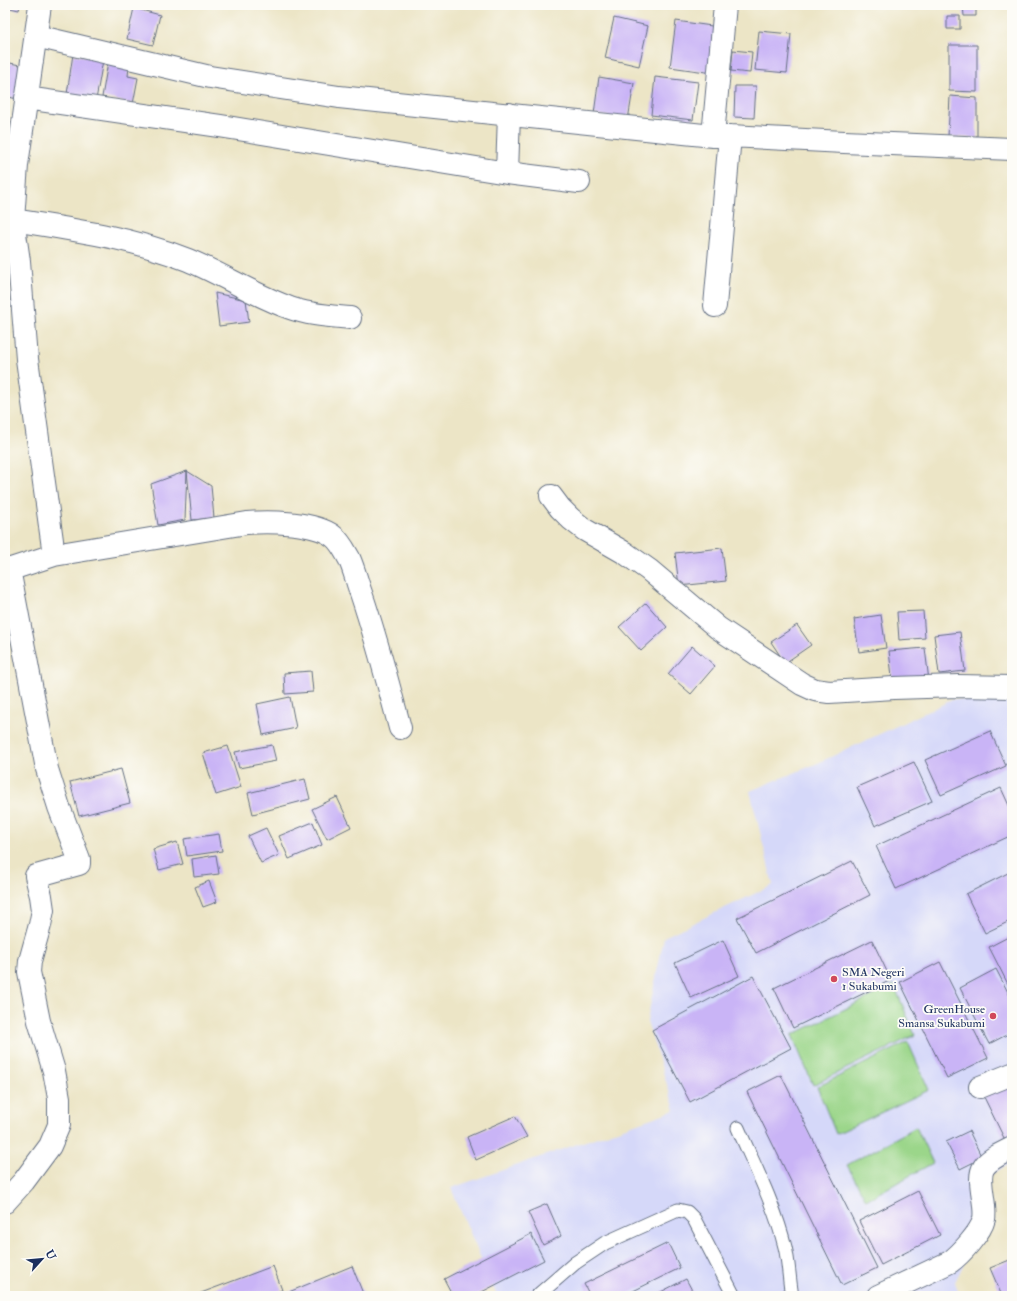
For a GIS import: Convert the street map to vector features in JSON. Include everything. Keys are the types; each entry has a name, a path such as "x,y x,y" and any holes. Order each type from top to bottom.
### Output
{"street":[{"path":"40,5 17,165 13,220 19,261 27,359 54,555"},
{"path":"715,306 725,5"},
{"path":"36,36 210,77 339,98 721,136 1012,149"},
{"path":"26,98 220,126 507,173 579,182"},
{"path":"507,173 509,114"},
{"path":"13,220 73,229 126,240 189,261 290,308 316,314 350,318"},
{"path":"551,496 571,519 585,530 625,553 649,570 718,628 802,684 815,690 829,692 926,687 1012,687"},
{"path":"5,1202 24,1181 50,1146 59,1125 59,1098 54,1070 39,1020 29,972 30,961 43,910 36,876 79,864 79,859 47,770 7,570 54,555 246,523 266,522 295,525 325,532 333,536 349,559 367,612 400,728"},
{"path":"980,1087 1012,1074"},
{"path":"878,1296 944,1265 959,1256 973,1239 984,1219 981,1176 984,1167 991,1160 1012,1148"}],"lane":[{"path":"738,1128 761,1179 774,1213 785,1248 792,1296"},
{"path":"538,1296 575,1263 605,1243 678,1210 687,1212 694,1219 734,1296"}],"shaded area":[{"name":"SMA Negeri 1 Sukabumi","path":"954,699 1012,702 1012,1163 985,1177 969,1190 979,1232 955,1282 960,1296 497,1296 451,1188 675,1110 647,1021 664,937 773,885 750,791 818,763"}],"green space":[{"path":"894,985 915,1035 813,1085 792,1035"},
{"path":"908,1042 929,1090 836,1134 817,1087"},
{"path":"916,1127 933,1163 866,1200 847,1165"}],"building":[{"path":"5,5 20,5 19,10 5,7"},
{"path":"963,5 976,5 976,16 964,16"},
{"path":"134,8 160,15 153,45 127,39"},
{"path":"947,16 960,16 960,29 947,29"},
{"path":"614,18 648,26 639,66 605,58"},
{"path":"676,21 719,27 713,73 670,67"},
{"path":"759,31 791,34 787,73 755,70"},
{"path":"949,45 977,45 977,92 949,91"},
{"path":"733,50 752,52 750,73 731,71"},
{"path":"73,54 103,60 96,100 67,94"},
{"path":"5,62 25,66 17,99 5,96"},
{"path":"108,62 129,67 128,76 138,78 133,104 102,97"},
{"path":"599,77 634,83 628,120 594,114"},
{"path":"655,77 698,82 693,120 651,115"},
{"path":"735,86 756,86 754,118 734,117"},
{"path":"950,96 977,98 977,138 948,137"},
{"path":"215,293 246,300 249,322 219,326"},
{"path":"187,471 211,486 214,518 192,520"},
{"path":"187,471 185,520 158,525 151,484"},
{"path":"722,548 726,581 679,586 675,553"},
{"path":"646,603 667,627 641,651 619,627"},
{"path":"923,611 925,638 899,640 897,612"},
{"path":"881,615 886,648 859,652 854,619"},
{"path":"797,625 811,645 785,663 771,642"},
{"path":"960,632 965,671 939,674 934,635"},
{"path":"692,646 715,666 691,694 668,674"},
{"path":"925,648 929,681 893,685 889,651"},
{"path":"311,671 313,692 285,694 284,673"},
{"path":"290,697 296,728 263,735 257,704"},
{"path":"990,731 1006,766 941,795 925,760"},
{"path":"272,745 276,761 239,768 235,752"},
{"path":"228,746 241,787 216,795 203,753"},
{"path":"914,762 932,801 875,826 857,787"},
{"path":"121,769 130,803 79,816 70,782"},
{"path":"305,779 310,799 253,814 248,793"},
{"path":"1001,788 1012,812 1012,835 896,889 876,846"},
{"path":"337,797 351,827 327,839 312,809"},
{"path":"313,822 322,845 289,859 279,836"},
{"path":"266,828 279,855 261,863 248,836"},
{"path":"219,834 222,851 187,856 184,839"},
{"path":"177,842 183,864 159,870 153,849"},
{"path":"216,855 219,874 194,877 192,859"},
{"path":"852,861 870,895 756,953 737,918"},
{"path":"1012,871 1012,920 985,933 966,894"},
{"path":"209,881 217,902 203,907 195,887"},
{"path":"1012,935 1012,992 989,947"},
{"path":"723,940 739,976 691,998 675,963"},
{"path":"872,940 891,980 793,1028 774,988"},
{"path":"940,962 988,1058 947,1078 900,982"},
{"name":"GreenHouse Smansa Sukabumi","path":"996,969 1012,1000 1012,1032 989,1044 960,988"},
{"path":"753,976 791,1048 690,1102 652,1030"},
{"path":"781,1075 877,1268 842,1285 747,1092"},
{"path":"1012,1081 1012,1135 1004,1138 983,1095"},
{"path":"515,1116 527,1137 476,1160 467,1137"},
{"path":"969,1131 982,1158 960,1169 946,1142"},
{"path":"918,1191 940,1235 881,1265 859,1221"},
{"path":"547,1204 561,1236 543,1245 528,1212"},
{"path":"531,1234 544,1260 474,1296 453,1296 444,1279"},
{"path":"668,1243 680,1268 623,1296 590,1296 584,1284"},
{"path":"1012,1259 1012,1296 1002,1296 990,1268"},
{"path":"273,1266 282,1290 266,1296 193,1296"},
{"path":"352,1266 364,1296 285,1296 284,1294"},
{"path":"686,1279 695,1296 653,1296"}],"place":[{"name":"SMA Negeri 1 Sukabumi","path":"834,979"},
{"name":"GreenHouse Smansa Sukabumi","path":"993,1016"}]}
